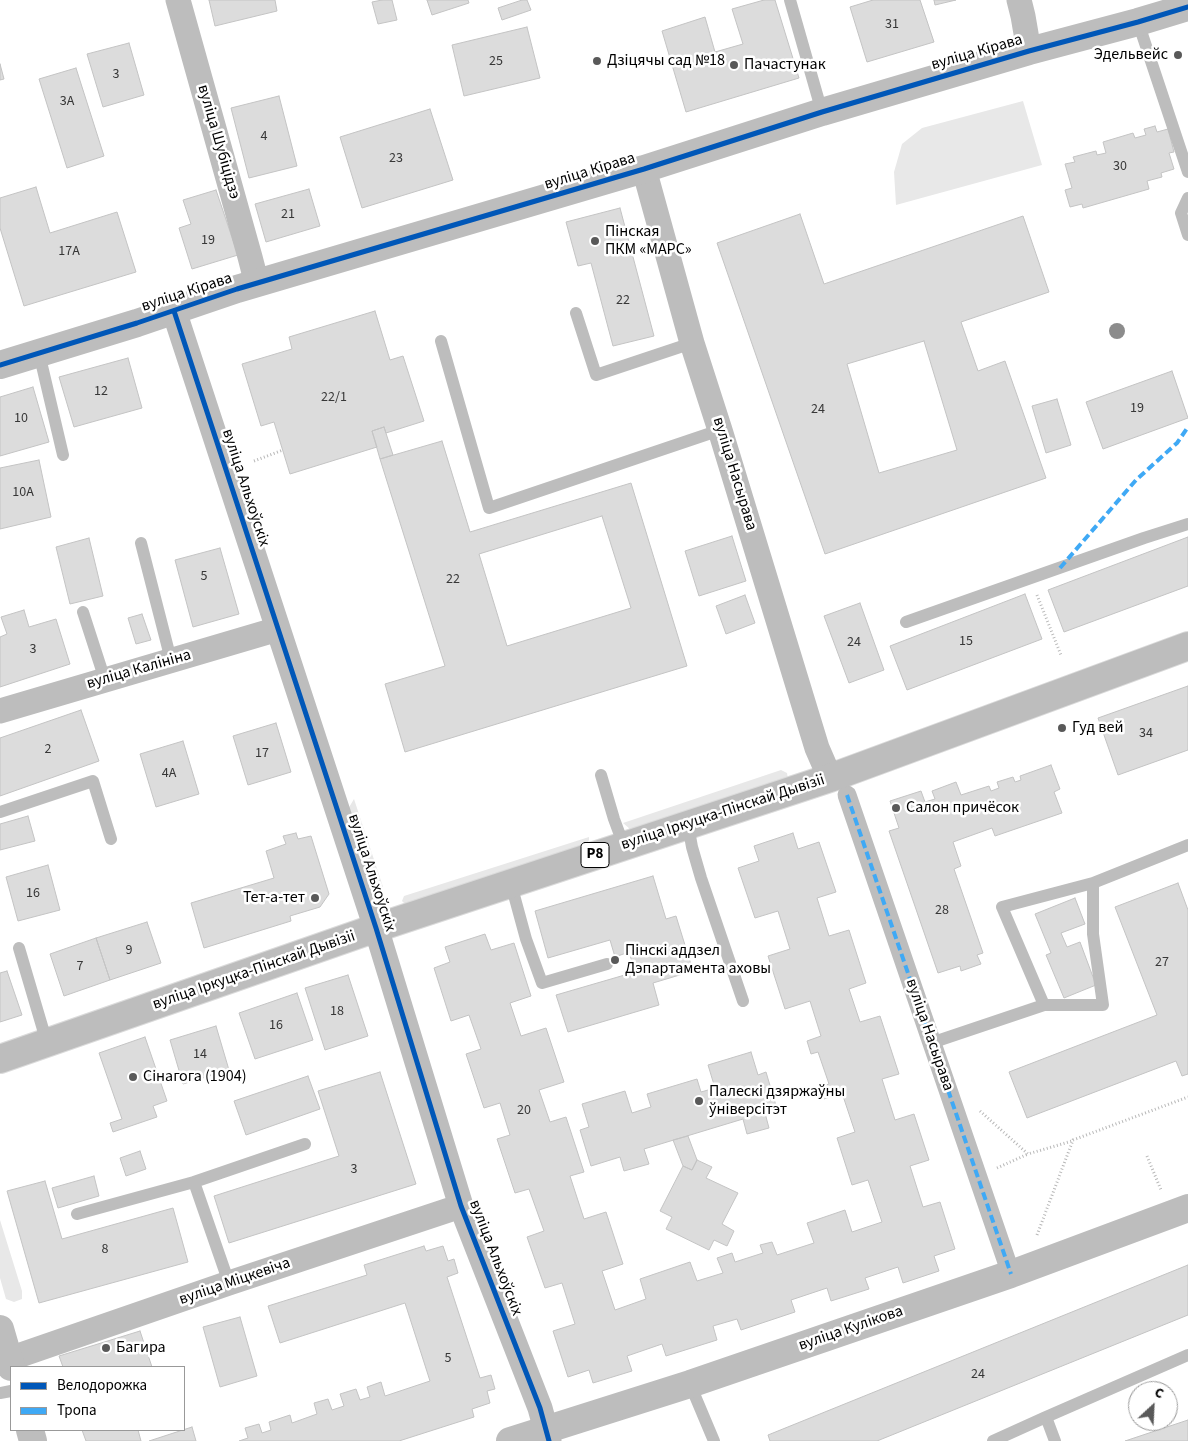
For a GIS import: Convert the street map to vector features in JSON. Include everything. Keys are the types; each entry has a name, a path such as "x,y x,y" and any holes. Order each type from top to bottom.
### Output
{"street":[{"name":"вуліца Шубіцідзэ","path":"178,0 257,284"},
{"path":"1019,0 1029,51"},
{"name":"вуліца Кірава","path":"0,365 174,311 237,289 644,169 822,112 1188,6"},
{"name":"вуліца Насырава","path":"644,169 692,343 817,748 838,786 931,1042 1009,1267"},
{"name":"вуліца Альхоўскіх","path":"174,311 376,928 461,1206 540,1408 547,1435"},
{"name":"вуліца Калініна","path":"0,711 278,629"},
{"name":"вуліца Іркуцка-Пінскай Дывізіі","path":"0,1059 376,928 688,825 838,786 1188,646"},
{"name":"вуліца Міцкевіча","path":"10,1363 229,1283 461,1206"},
{"name":"вуліца Кулікова","path":"510,1441 547,1435 1009,1267 1179,1211"},
{"path":"0,1329 10,1363"}],"lane":[{"path":"790,0 822,112"},
{"path":"1138,22 1188,172"},
{"path":"1188,198 1181,213 1188,235"},
{"path":"576,312 596,375 692,343"},
{"path":"441,341 489,508 720,430"},
{"path":"39,353 63,455"},
{"path":"906,622 1188,524"},
{"path":"141,543 171,660"},
{"path":"83,612 105,680"},
{"path":"601,774 624,846"},
{"path":"0,812 93,781 111,839"},
{"path":"688,825 701,878 743,1001"},
{"path":"1044,1005 1002,907 1093,883 1188,845"},
{"path":"931,1042 1044,1005 1103,1005 1092,934 1093,883"},
{"path":"511,884 526,939 542,983 607,964"},
{"path":"18,948 47,1043"},
{"path":"76,1214 194,1182 304,1144"},
{"path":"194,1182 229,1283"},
{"path":"992,1441 1188,1355"},
{"path":"690,1384 714,1441"},
{"path":"1046,1417 1055,1441"}],"path":[{"path":"254,460 283,450"},
{"path":"1031,578 1061,655"},
{"path":"977,1177 1028,1154 1073,1140 1188,1097"},
{"path":"979,1109 1028,1154"},
{"path":"1009,1267 1035,1241 1073,1140"},
{"path":"1147,1156 1179,1211"}],"shaded area":[{"path":"1023,101 1042,165 896,205 894,172 902,144 922,128"},
{"path":"781,770 787,773 788,779 630,829 623,823"},
{"path":"354,799 383,887 380,891 376,890 348,809"},
{"path":"589,837 586,847 406,905 402,901 404,896"},
{"path":"0,1220 22,1291 22,1299 14,1302 6,1299 0,1278"}],"building":[{"path":"209,0 275,0 277,11 215,26"},
{"path":"392,0 397,20 378,24 372,2"},
{"path":"427,0 468,0 469,3 432,15"},
{"path":"527,0 531,10 502,20 498,8"},
{"name":"Пачастунак","path":"764,0 775,0 799,78 686,112 662,31 705,17 715,52 743,44 732,9"},
{"path":"873,0 920,0 934,42 867,62 850,7"},
{"path":"934,0 956,0 935,5"},
{"path":"527,27 540,78 464,96 452,45"},
{"path":"129,43 144,95 103,107 87,54"},
{"path":"0,64 4,79 0,80"},
{"path":"76,68 104,156 67,168 39,79"},
{"path":"279,96 297,166 249,178 231,108"},
{"path":"430,109 453,180 362,208 340,137"},
{"path":"1155,126 1157,132 1168,129 1174,152 1169,153 1174,169 1161,173 1162,177 1147,181 1149,189 1083,208 1082,204 1070,207 1065,190 1072,188 1065,164 1075,162 1073,157 1096,151 1097,155 1106,153 1103,142 1133,133 1135,138 1146,135 1144,129"},
{"path":"36,187 50,233 117,212 136,272 24,306 0,228 0,198"},
{"path":"309,189 320,226 266,242 255,204"},
{"path":"216,190 238,255 192,269 179,228 191,224 183,200"},
{"path":"620,208 654,336 613,346 591,263 578,266 566,222"},
{"path":"800,214 824,284 1023,216 1049,292 961,322 978,371 1005,361 1046,478 825,554 717,243","holes":["924,341 957,450 879,473 847,364"]},
{"path":"375,311 390,360 403,356 424,421 386,433 384,427 372,431 377,447 290,474 274,422 261,426 242,364 292,349 289,337"},
{"path":"128,358 142,408 74,427 59,377"},
{"path":"1172,371 1188,418 1103,449 1086,402"},
{"path":"33,387 49,442 0,456 0,397"},
{"path":"1057,399 1071,445 1046,453 1032,406"},
{"path":"384,427 393,455 380,459 372,431"},
{"path":"442,441 470,532 631,483 687,666 405,752 385,684 445,666 380,459","holes":["602,516 631,608 507,646 479,554"]},
{"path":"39,460 51,517 0,529 0,468"},
{"path":"732,536 746,581 699,596 685,551"},
{"path":"1188,537 1188,586 1064,632 1048,590"},
{"path":"89,538 103,596 70,604 56,547"},
{"path":"220,548 239,614 193,627 175,560"},
{"path":"1025,594 1042,639 907,690 890,646"},
{"path":"745,595 755,623 726,634 716,606"},
{"path":"860,603 884,670 849,683 824,616"},
{"path":"24,610 29,627 56,619 70,664 0,687 0,637 7,634 1,617"},
{"path":"142,614 151,640 136,644 128,618"},
{"path":"1188,686 1188,750 1118,775 1098,718"},
{"path":"81,710 99,761 0,796 0,738"},
{"path":"276,723 291,772 248,785 233,736"},
{"path":"183,741 199,794 156,807 140,754"},
{"path":"1051,765 1060,789 1054,792 1062,813 995,836 992,828 953,842 961,866 954,869 983,953 977,955 981,964 961,971 960,966 938,973 889,831 899,828 890,801 921,791 925,802 935,799 932,791 956,782 961,795 989,786 991,791 999,788 997,782 1013,777 1015,782 1021,780 1020,776"},
{"path":"28,816 35,841 0,850 0,824"},
{"path":"296,833 298,839 311,836 329,894 320,907 290,916 291,921 204,948 191,903 274,878 266,851 286,844 283,836"},
{"path":"793,833 798,849 819,842 836,892 817,898 829,936 849,930 866,983 849,989 860,1022 880,1016 899,1074 882,1079 895,1120 914,1114 929,1160 910,1166 923,1207 940,1202 955,1249 934,1256 939,1271 903,1283 898,1267 865,1278 869,1289 831,1301 827,1288 791,1300 795,1312 741,1330 737,1319 713,1326 717,1340 666,1356 662,1344 627,1356 632,1371 593,1383 589,1370 568,1377 553,1331 575,1324 562,1283 545,1288 527,1237 544,1231 529,1189 515,1193 497,1139 510,1135 500,1103 484,1108 466,1054 481,1049 469,1015 451,1021 434,968 450,962 445,947 485,934 491,950 514,943 531,996 510,1003 521,1036 546,1028 564,1082 539,1090 550,1122 566,1117 584,1172 570,1176 584,1219 606,1212 623,1264 602,1271 615,1310 646,1299 640,1279 690,1262 697,1281 723,1273 717,1258 732,1253 735,1262 763,1253 760,1245 772,1242 777,1255 814,1243 807,1223 845,1210 852,1232 882,1222 868,1180 852,1185 837,1138 855,1132 842,1093 824,1099 820,1087 829,1084 818,1052 811,1054 807,1041 821,1036 810,1001 785,1009 768,956 790,949 778,911 755,918 738,868 759,861 754,846"},
{"path":"48,865 60,910 18,921 6,877"},
{"path":"653,876 666,919 676,916 693,971 653,983 659,1005 568,1032 556,995 635,972 629,952 615,957 610,940 548,958 535,911"},
{"path":"1178,883 1188,910 1188,1074 1182,1076 1176,1061 1027,1118 1009,1072 1157,1015 1115,907"},
{"path":"1075,898 1085,924 1061,933 1067,947 1080,942 1096,985 1064,998 1046,955 1051,953 1035,914"},
{"path":"147,922 161,963 110,980 96,938"},
{"path":"96,938 110,980 64,996 50,954"},
{"path":"7,971 22,1015 0,1022 0,973"},
{"path":"348,975 368,1036 325,1050 305,988"},
{"path":"297,993 313,1040 255,1059 239,1013"},
{"path":"216,1026 229,1070 183,1084 170,1040"},
{"name":"Сінагога (1904)","path":"145,1037 167,1101 153,1106 157,1117 113,1132 110,1123 122,1119 99,1053"},
{"path":"751,1052 758,1075 766,1072 777,1109 765,1113 769,1128 747,1134 743,1119 644,1149 649,1164 624,1171 620,1157 591,1166 580,1130 589,1127 582,1104 625,1091 632,1113 651,1107 647,1094 697,1079 701,1092 715,1088 708,1065"},
{"path":"380,1072 416,1184 229,1243 214,1196 339,1156 318,1091"},
{"path":"308,1076 320,1109 246,1135 234,1101"},
{"path":"688,1136 697,1160 692,1170 683,1166 673,1140"},
{"path":"140,1151 146,1169 126,1176 120,1158"},
{"path":"697,1160 712,1167 706,1178 738,1193 722,1224 734,1231 727,1246 714,1240 709,1250 666,1229 672,1217 660,1211 683,1166 692,1170"},
{"path":"94,1176 99,1196 58,1208 52,1188"},
{"path":"45,1181 62,1239 173,1208 188,1262 39,1303 7,1191"},
{"path":"424,1246 426,1251 443,1246 448,1261 454,1259 458,1273 447,1277 480,1378 491,1375 495,1389 487,1391 490,1403 472,1409 474,1417 399,1441 239,1441 248,1438 245,1428 259,1424 262,1433 271,1430 269,1422 290,1415 292,1423 317,1414 314,1403 328,1399 332,1410 344,1406 340,1394 356,1389 360,1400 370,1397 367,1387 381,1382 385,1396 430,1381 405,1303 280,1343 268,1306 367,1275 364,1265"},
{"path":"1188,1265 1188,1315 877,1441 770,1441 768,1435"},
{"path":"240,1317 257,1376 220,1387 203,1327"},
{"path":"140,1331 152,1366 63,1366 59,1356"},
{"path":"1188,1420 1188,1441 1125,1441 1155,1431 1178,1431 1178,1423"},
{"path":"192,1427 196,1441 149,1441 185,1431"},
{"path":"82,1431 138,1431 141,1441 86,1441"}],"marked path":[{"path":"1060,568 1136,480 1177,443 1188,427"},
{"path":"847,795 1011,1274"}],"cycle path":[{"path":"0,365 137,323 237,289 644,169 822,112 1029,51 1188,7"},
{"path":"174,311 376,928 461,1206 540,1408 549,1441"}],"place":[{"name":"Эдельвейс","path":"1178,55"},
{"name":"Дзіцячы сад №18","path":"597,61"},
{"name":"Пачастунак","path":"734,65"},
{"name":"Пінская ПКМ «МАРС»","path":"595,241"},
{"name":"Гуд вей","path":"1062,728"},
{"name":"Салон причёсок","path":"896,808"},
{"name":"Тет-а-тет","path":"315,898"},
{"name":"Пінскі аддзел Дэпартамента аховы","path":"615,960"},
{"name":"Сінагога (1904)","path":"133,1077"},
{"name":"Палескі дзяржаўны ўніверсітэт","path":"699,1101"},
{"name":"Багира","path":"106,1348"}]}
